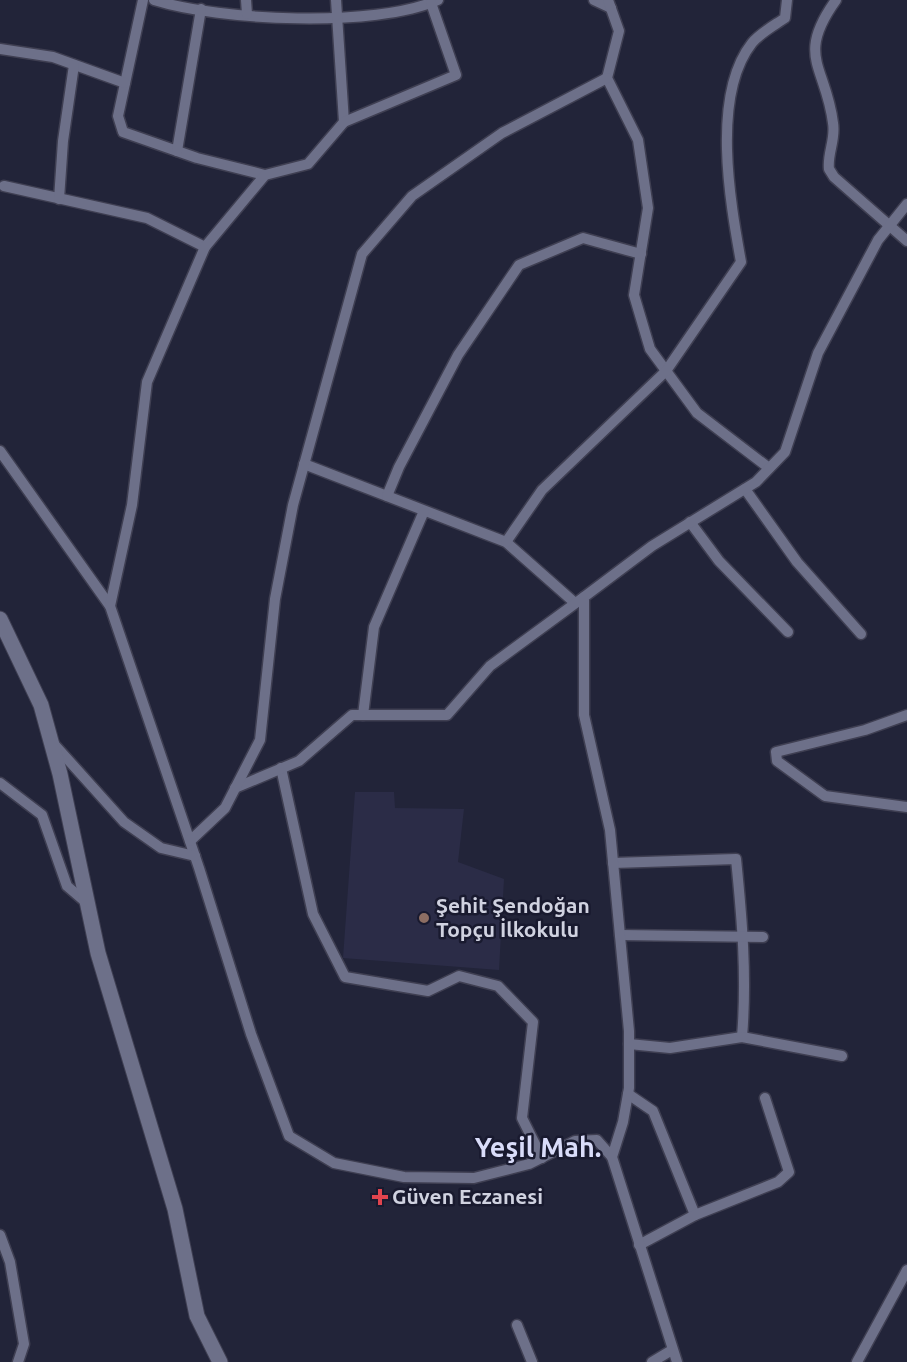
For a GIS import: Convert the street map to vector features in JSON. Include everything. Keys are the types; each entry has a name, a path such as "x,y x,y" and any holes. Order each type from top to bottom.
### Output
{"street":[{"path":"143,0 118,116 123,132 177,151 264,175 308,164 344,122 456,75 434,2 405,11 337,19 247,14 201,9 154,0"},
{"path":"246,0 247,14"},
{"path":"336,0 344,122"},
{"path":"594,0 609,4 619,32 607,78 638,140 648,208 634,295 650,349 697,413 769,468"},
{"path":"506,542 542,490 666,371 741,262 731,208 726,127 737,74 742,63 753,42 785,18 787,0"},
{"path":"836,0 819,26 814,46 815,59 834,126 829,169 834,177 907,241"},
{"path":"177,151 201,9"},
{"path":"0,49 53,57 125,83"},
{"path":"59,199 63,141 75,64"},
{"path":"190,841 225,808 260,740 275,599 293,505 362,254 412,196 502,133 607,78"},
{"path":"110,606 132,505 147,382 206,247 264,175"},
{"path":"4,186 147,218 206,247"},
{"path":"235,788 299,761 352,715 447,715 490,666 652,546 745,489 785,452 818,353 862,268 889,224 907,204"},
{"path":"387,496 399,467 458,355 519,265 583,238 641,254"},
{"path":"0,450 110,606 195,856 251,1034 289,1136 334,1163 404,1177 474,1178 529,1164 575,1141 597,1140 612,1157 677,1362"},
{"path":"304,465 506,542 579,600 584,715 610,830 629,1044 628,1094 612,1157"},
{"path":"745,489 797,562 861,634"},
{"path":"363,715 374,627 424,511"},
{"path":"690,522 719,561 788,632"},
{"path":"0,620 41,705 98,952 175,1209 197,1316 220,1362"},
{"path":"907,715 865,730 776,752 777,761 825,796 907,807"},
{"path":"51,741 124,822 161,848 195,856"},
{"path":"281,768 313,914 345,977 428,990 459,976 489,983 498,986 532,1022 522,1118 542,1158"},
{"path":"0,783 42,815 67,886 88,904"},
{"path":"613,863 736,859 743,936 745,1004 742,1037"},
{"path":"620,935 763,937"},
{"path":"629,1044 670,1048 742,1037 842,1056"},
{"path":"628,1094 652,1111 695,1215"},
{"path":"639,1245 695,1215 778,1182 789,1172 765,1098"},
{"path":"0,1235 10,1262 24,1344 18,1362"},
{"path":"857,1362 907,1270"},
{"path":"517,1325 532,1362"},
{"path":"652,1362 672,1350"}],"shaded area":[{"name":"Şehit Şendoğan Topçu İlkokulu","path":"355,792 394,792 395,808 464,809 458,862 504,879 499,970 343,958"}],"place":[{"name":"Şehit Şendoğan Topçu İlkokulu","path":"424,918"},
{"name":"Güven Eczanesi","path":"380,1197"}],"district":[{"name":"Yeşil Mah.","path":"538,1148"}]}
